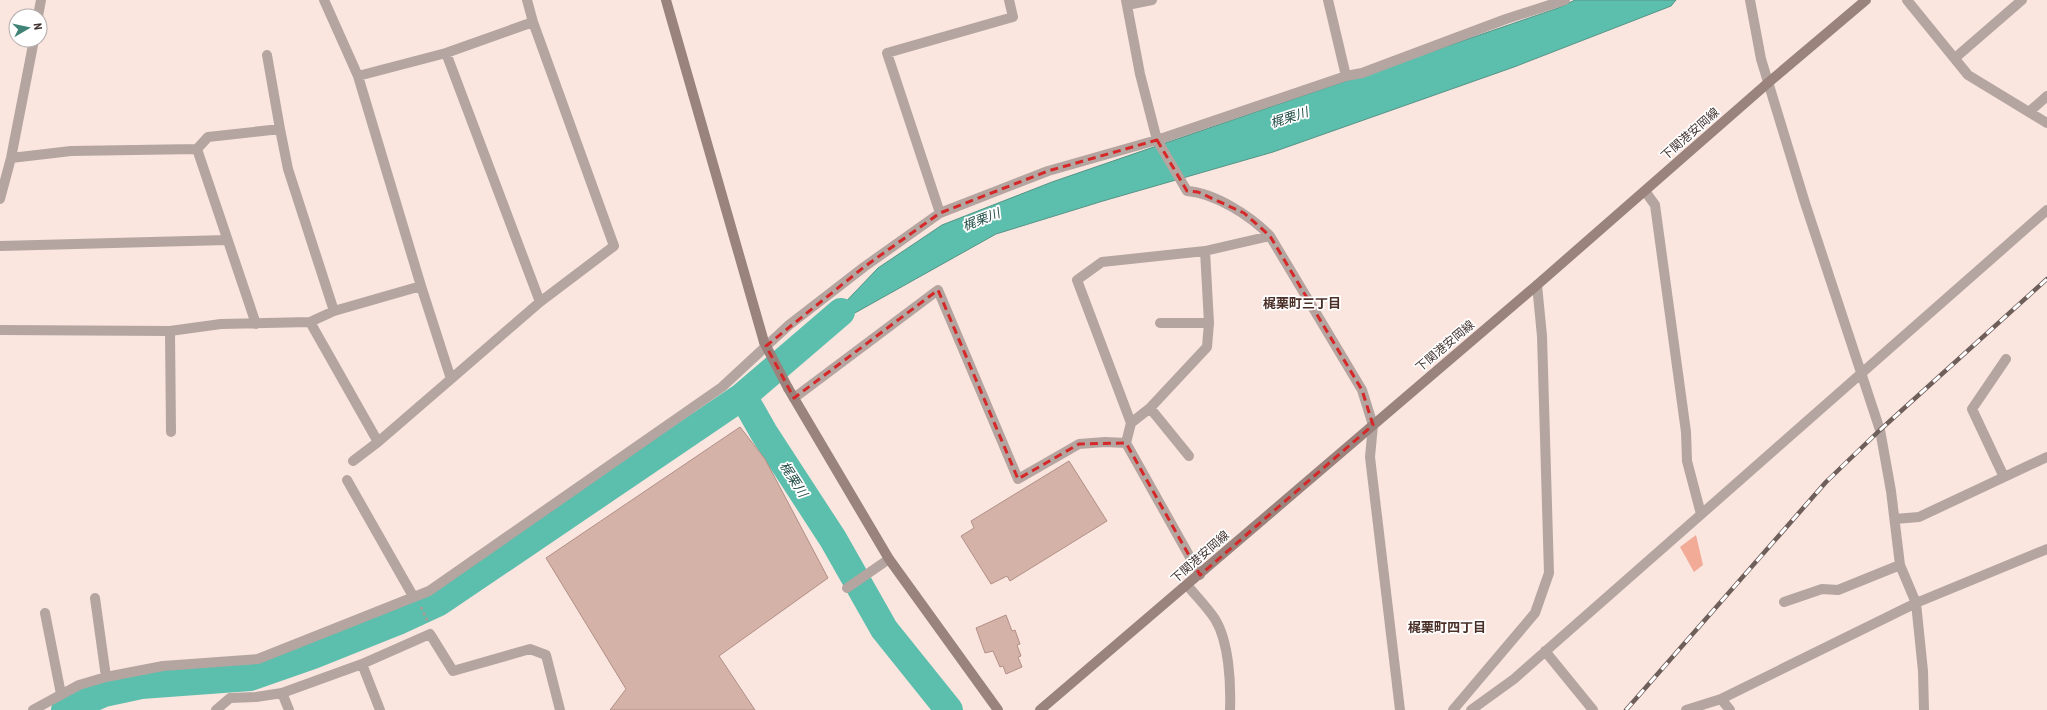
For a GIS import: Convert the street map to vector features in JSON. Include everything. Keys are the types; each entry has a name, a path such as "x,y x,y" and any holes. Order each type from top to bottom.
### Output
{"main road":[{"path":"666,0 764,342 788,388 889,559 998,710"},
{"name":"下関港安岡線","path":"1040,710 1200,575 1537,285 1769,82 1866,0"}],"street":[{"path":"324,0 358,76 421,286 451,379"},
{"path":"352,461 378,442 540,302 614,246 533,22 528,0"},
{"path":"940,214 887,53 1013,18 1009,0"},
{"path":"1152,0 1127,3 1140,74 1157,140 1187,191 1198,192 1244,213 1270,236 1362,390 1373,425 1370,457 1400,710"},
{"path":"1328,0 1346,76"},
{"path":"33,710 79,685 106,677 163,666 258,659 416,599 722,387 789,325 864,267 940,214 1048,171 1157,140 1346,76 1362,73 1506,19 1565,0"},
{"path":"1750,0 1761,59 1805,203 1862,371 1880,430 1895,519 1900,565 1916,603 1923,671 1924,710"},
{"path":"1907,0 1956,58 1968,75 2047,123"},
{"path":"1956,58 2022,0"},
{"path":"358,76 446,53 533,22"},
{"path":"0,200 11,158 32,48"},
{"path":"446,53 540,302"},
{"path":"267,55 288,169 334,311"},
{"path":"2029,112 2047,96"},
{"path":"197,150 208,136 280,129"},
{"path":"11,158 71,151 197,150"},
{"path":"197,150 256,324"},
{"path":"1645,190 1655,205 1686,432 1687,461 1701,514"},
{"path":"1471,710 1514,679 1862,371 2047,210"},
{"path":"1132,423 1077,280 1102,262 1206,251 1270,236"},
{"path":"0,246 227,240"},
{"path":"1200,575 1126,443 1132,423 1150,408 1207,347 1209,323 1206,251"},
{"path":"1453,710 1535,613 1549,573 1542,336 1537,285"},
{"path":"0,330 170,331 221,324 310,322 334,311 421,286"},
{"path":"794,398 938,290 1018,478 1079,444 1105,442 1126,443"},
{"path":"310,322 378,442"},
{"path":"1160,323 1209,323"},
{"path":"170,331 171,432"},
{"path":"2004,477 1972,410 2006,359"},
{"path":"1150,408 1189,456"},
{"path":"1895,519 1919,517 2047,458"},
{"path":"347,480 416,599"},
{"path":"1686,710 1722,699 1916,603 2047,550"},
{"path":"847,588 889,559"},
{"path":"1784,602 1822,589 1838,590 1900,565"},
{"path":"1187,585 1215,620 1226,649 1231,684 1230,710"},
{"path":"95,598 106,677"},
{"path":"45,612 61,694"},
{"path":"216,710 222,703 230,698 256,697 282,693 362,664 430,634 453,671 530,649 546,655 560,710"},
{"path":"1545,651 1593,710"},
{"path":"362,664 380,710"},
{"path":"282,693 289,710"},
{"path":"1722,699 1730,710"}],"path":[{"path":"416,599 429,622"}],"highlighted area":[{"path":"1157,140 1187,191 1198,192 1244,213 1270,236 1362,390 1373,425 1200,575 1126,443 1079,444 1018,479 938,290 794,398 766,346 864,267 940,213 1048,171"}],"shaded area":[{"path":"1696,535 1703,565 1694,572 1680,547"}],"water":[{"path":"1575,0 1676,0 1671,6 1514,67 1273,152 1103,201 996,234 812,337 878,268 942,225 1052,182 1558,8"}],"building":[{"path":"740,427 765,459 828,578 719,656 755,710 610,710 626,689 546,558"},
{"path":"1069,461 1107,521 1010,581 1007,576 991,584 961,536 974,528 971,521"},
{"path":"1006,615 1012,631 1015,630 1020,644 1017,645 1021,656 1018,657 1022,667 1006,674 1003,666 1000,667 993,651 985,653 976,628"}],"waterway":[{"path":"65,710 104,693 141,685 250,677 313,655 398,621 439,602 743,396 841,312"},
{"name":"梶栗川","path":"743,396 764,433 833,539 884,629 949,710"}],"railway":[{"path":"1626,710 1826,482 1880,430 2047,279"}],"district":[{"name":"梶栗町三丁目","path":"1302,303"},
{"name":"梶栗町四丁目","path":"1447,627"}]}
